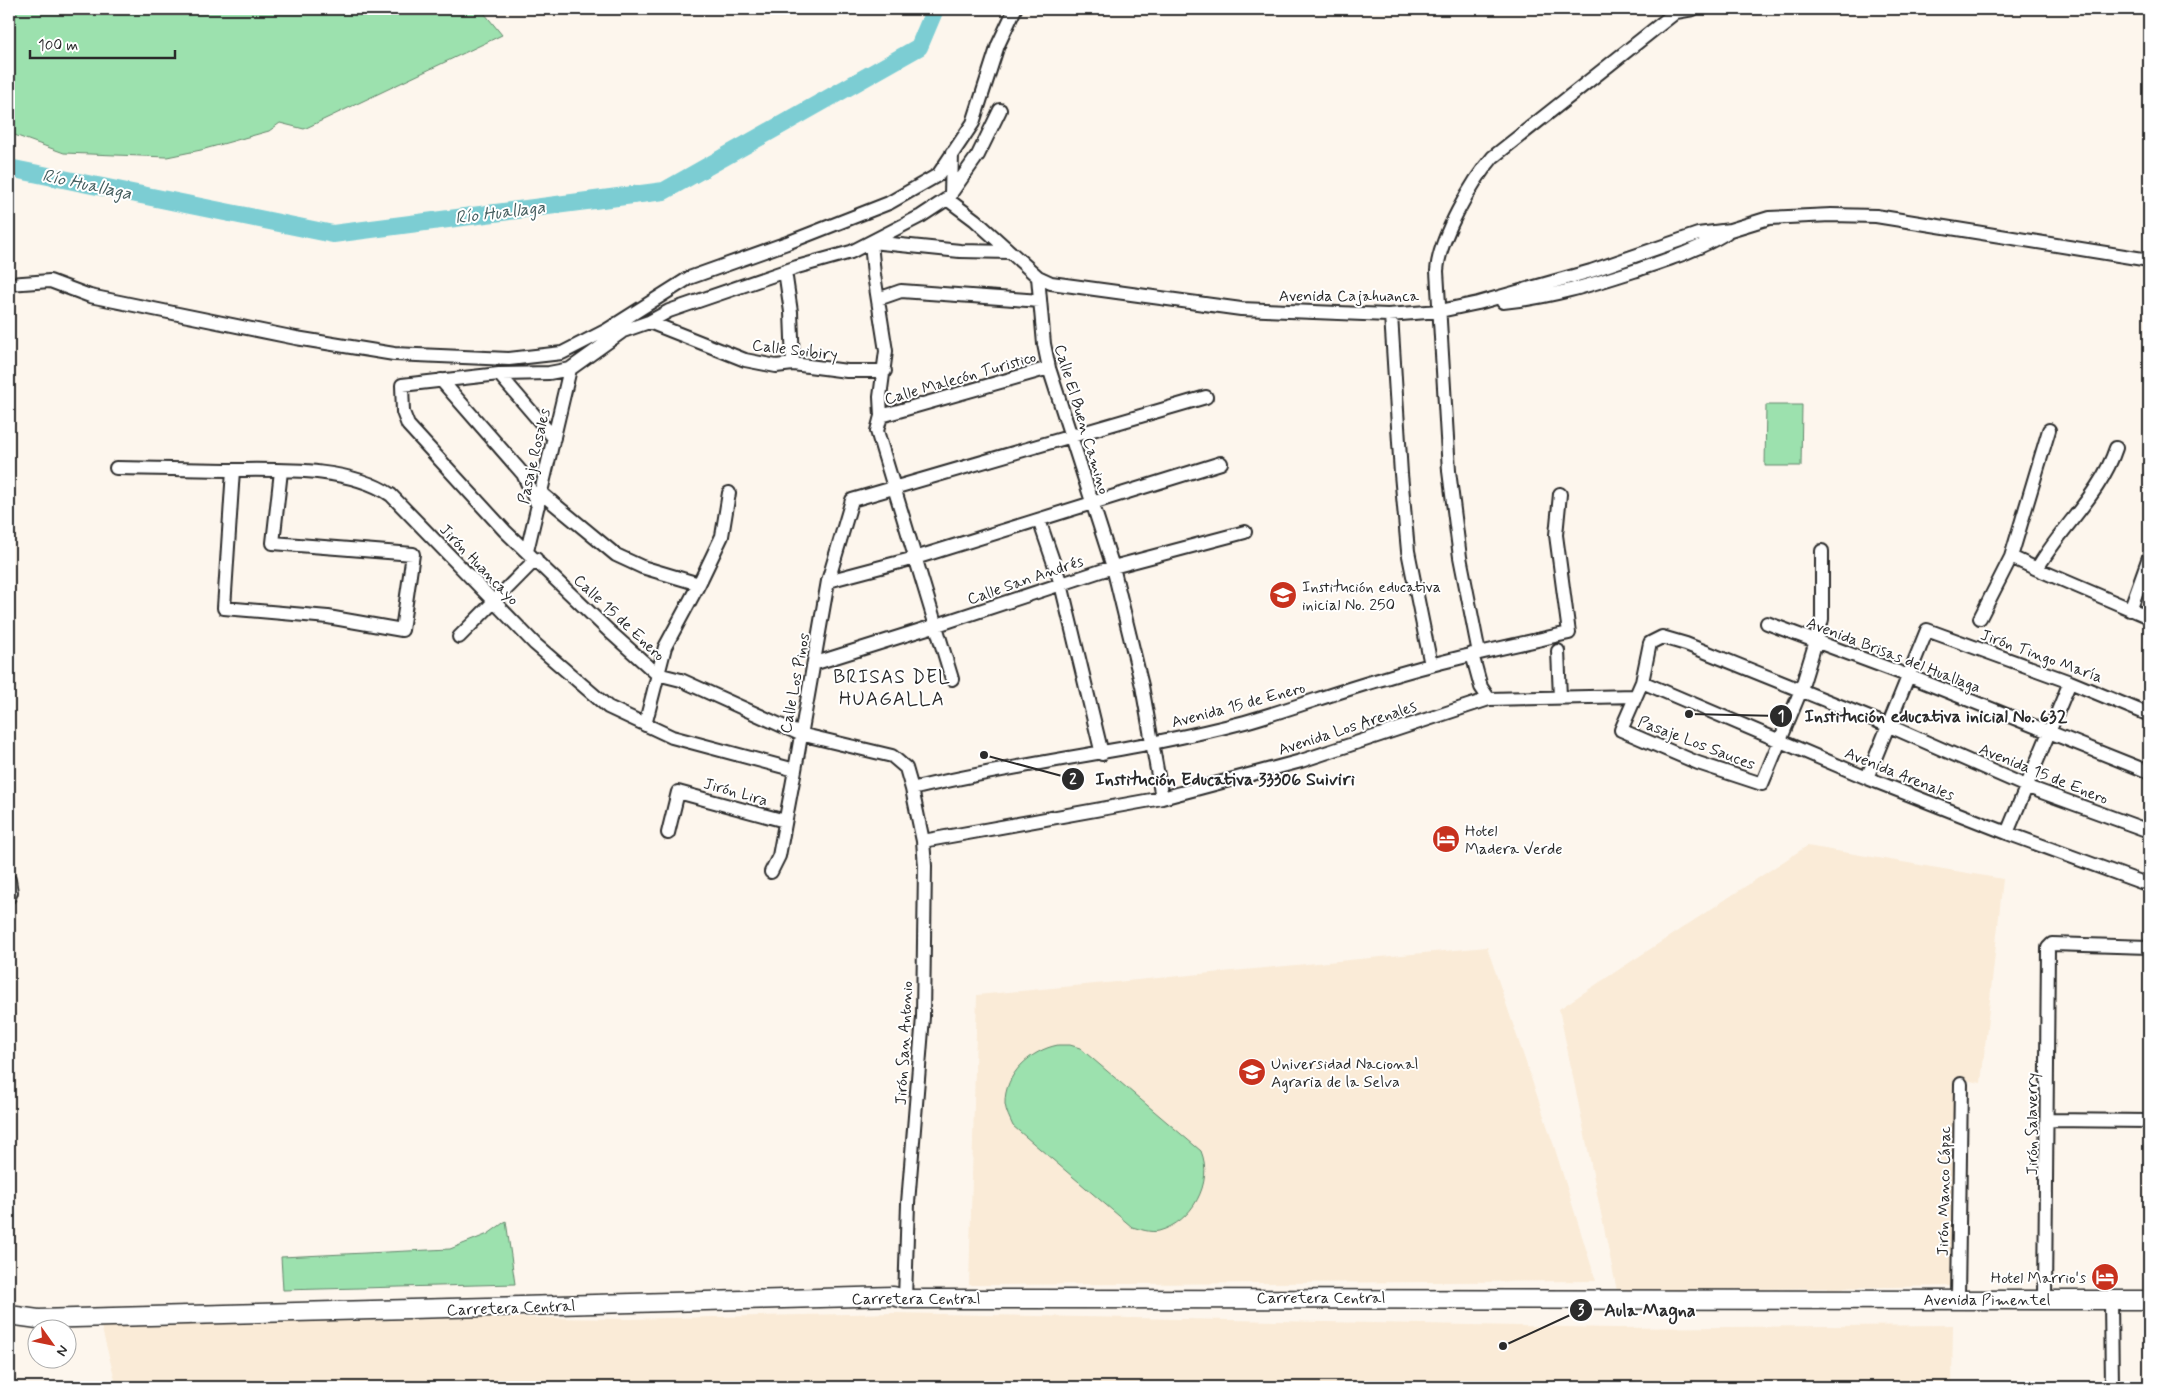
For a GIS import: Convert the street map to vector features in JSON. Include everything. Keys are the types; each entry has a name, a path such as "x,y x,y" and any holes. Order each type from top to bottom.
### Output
{"highway":[{"name":"Carretera Central","path":"9,1316 38,1319 892,1296 905,1298 1427,1297 1824,1300"},
{"name":"Avenida Pimentel","path":"1824,1300 1958,1298 2149,1300"}],"street":[{"path":"9,284 50,281 90,296 296,338 394,354 508,360 562,353 607,330 689,278 787,243 889,203 938,175 972,123 998,45 1015,9"},
{"path":"1489,699 1481,687 1475,653 1449,471 1437,271 1441,247 1470,189 1484,167 1503,148 1676,12 1693,9"},
{"path":"441,380 462,380 499,374 549,373 570,369 623,332 649,322 669,311 785,271 851,252 921,216 949,197 978,155 1000,110"},
{"path":"949,197 952,153"},
{"name":"Avenida Cajahuanca","path":"949,197 1038,277 1051,283 1203,305 1275,312 1391,315 1440,311 1478,304 1591,271 1698,234 1730,230 1769,218 1831,215 1876,216 2149,260"},
{"path":"871,242 960,251 1010,252"},
{"path":"871,242 886,351 885,372 880,397 881,416 876,431 952,679"},
{"path":"785,271 791,312 792,364"},
{"name":"Calle El Buen Camino","path":"1038,277 1044,344 1049,368 1113,567 1142,686 1162,798"},
{"path":"878,298 901,291 1040,301"},
{"path":"1391,315 1408,551 1431,665"},
{"name":"Calle Soibiry","path":"649,322 745,360 776,366 792,364 847,371 885,372"},
{"name":"Calle Malecón Turistico","path":"881,416 1049,368"},
{"name":"Pasaje Rosales","path":"532,555 538,506 570,369"},
{"path":"499,374 554,438"},
{"path":"441,380 523,474 538,506"},
{"name":"Calle 15 de Enero","path":"441,380 402,385 403,412 408,424 505,531 609,631 657,674 681,680 800,734 889,754 906,768 912,789"},
{"path":"893,488 1206,397"},
{"path":"1980,618 2011,557 2050,430"},
{"path":"2037,570 2054,541 2095,489 2116,448"},
{"path":"828,581 915,558 1221,463"},
{"name":"Jirón Huancayo","path":"116,468 296,470 363,480 377,485 391,494 535,644 608,707 672,737 795,770"},
{"path":"233,470 224,608 328,617 402,630 413,554 273,543 281,470"},
{"name":"Calle Los Pinos","path":"772,872 778,856 800,734 816,663 828,581 852,500 893,488"},
{"path":"541,493 616,555 642,566 699,584"},
{"path":"645,725 665,647 722,536 729,494"},
{"name":"Avenida 15 de Enero","path":"912,789 966,776 1102,754 1246,722 1431,665 1475,653 1569,633 1556,535 1560,494"},
{"path":"1039,520 1061,584 1102,754"},
{"name":"Calle San Andrés","path":"816,663 937,626 1113,567 1246,532"},
{"path":"1780,740 1801,690 1822,613 1822,551"},
{"path":"459,637 532,555"},
{"path":"2011,557 2037,570 2149,617"},
{"path":"2130,610 2149,557"},
{"name":"Avenida Brisas del Huallaga","path":"1766,623 1909,676 2149,772"},
{"name":"Jirón Tingo María","path":"1909,676 1928,630 2070,682 2145,712"},
{"name":"Avenida 15 de Enero","path":"1642,682 1650,643 1662,637 1686,644 1887,725 2028,786 2149,831"},
{"path":"1558,650 1560,697"},
{"path":"1867,778 1887,725 1909,676"},
{"path":"1636,696 1642,682"},
{"name":"Avenida Arenales","path":"1642,682 1867,778 2007,834 2149,886"},
{"path":"2007,834 2070,682"},
{"name":"Avenida Los Arenales","path":"923,841 1162,798 1301,761 1489,699 1636,696"},
{"name":"Pasaje Los Sauces","path":"1636,696 1621,730 1698,763 1762,784 1780,740"},
{"name":"Jirón San Antonio","path":"905,1298 908,1203 923,1017 923,841 912,789"},
{"name":"Jirón Lira","path":"668,833 678,792 785,822"},
{"path":"9,880 11,892 9,896"},
{"name":"Jirón Salaverry","path":"2045,1300 2048,948 2052,944 2149,947"},
{"name":"Jirón Manco Cápac","path":"1958,1298 1961,1084"},
{"path":"2047,1120 2149,1121"},
{"path":"2111,1300 2112,1387"}],"shaded area":[{"path":"1807,846 2003,879 1981,1083 1954,1078 1954,1286 1617,1291 1559,1009"},
{"name":"Universidad Nacional Agraria de la Selva","path":"1487,947 1555,1149 1596,1281 969,1285 977,995"},
{"path":"893,1313 1614,1328 1953,1325 1952,1387 117,1387 100,1322 266,1315 628,1319"}],"green space":[{"path":"9,9 481,9 502,35 304,129 280,123 269,131 201,150 167,157 64,153 9,133"},
{"path":"1766,405 1802,405 1801,466 1765,466"},
{"path":"1058,1045 1070,1045 1080,1048 1201,1151 1205,1176 1202,1188 1190,1210 1171,1226 1159,1231 1132,1227 1013,1126 1005,1104 1006,1093 1014,1073 1038,1052"},
{"path":"506,1221 515,1284 283,1290 281,1257 450,1249 488,1234"}],"waterway":[{"name":"Río Huallaga","path":"9,168 333,234 664,191 919,47 935,9"}],"place":[{"name":"Institución educativa inicial No. 250","path":"1283,595"},
{"name":"Institución educativa inicial No. 632","path":"1689,714"},
{"name":"Institución Educativa 33306 Suiviri","path":"984,755"},
{"name":"Hotel Madera Verde","path":"1446,839"},
{"name":"Universidad Nacional Agraria de la Selva","path":"1252,1072"},
{"name":"Hotel Marrio's","path":"2105,1277"},
{"name":"Aula Magna","path":"1503,1346"}],"district":[{"name":"BRISAS DEL HUAGALLA","path":"892,687"}]}
